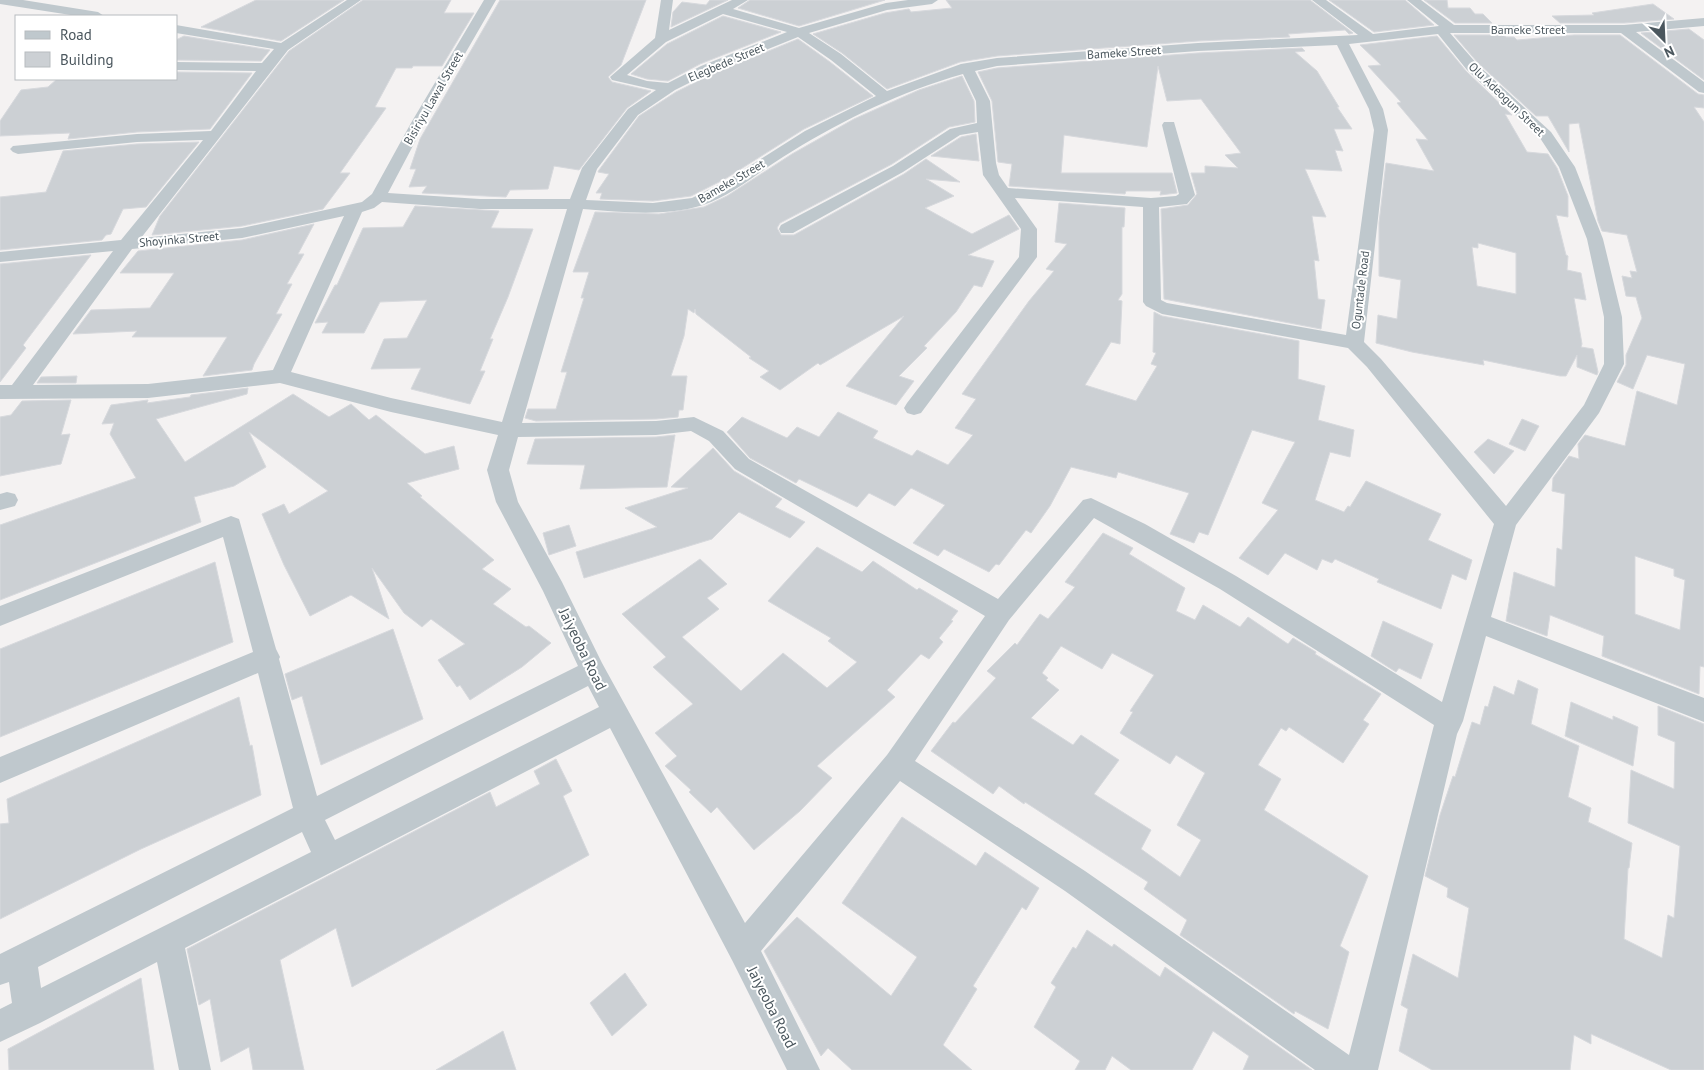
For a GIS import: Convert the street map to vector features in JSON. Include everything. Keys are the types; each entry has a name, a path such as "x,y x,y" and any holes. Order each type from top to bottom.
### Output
{"street":[{"path":"0,0 92,15"},
{"path":"9,392 215,134 266,66 283,47 355,0"},
{"name":"Bisiriyu Lawal Street","path":"378,197 418,123 490,0"},
{"path":"661,39 668,0"},
{"path":"670,87 646,85 617,77 661,39 742,0"},
{"name":"Elegbede Street","path":"576,204 590,168 633,112 670,87 706,69 799,32 886,7 932,0"},
{"path":"1318,0 1369,37"},
{"name":"Olu Adeogun Street","path":"1413,0 1446,29 1472,67 1546,135 1567,167 1595,239 1613,317 1614,364 1592,408 1506,522"},
{"path":"723,10 799,32 836,57 886,97"},
{"name":"Bameke Street","path":"378,197 478,204 576,204 664,209 679,207 701,200 785,149 867,105 925,80 966,67 997,62 1198,47 1341,41 1446,29 1624,29 1704,22"},
{"path":"178,29 283,47"},
{"path":"1624,29 1704,89"},
{"name":"Oguntade Road","path":"1341,41 1376,109 1381,130 1354,343 1374,363 1506,522"},
{"path":"178,66 266,66"},
{"path":"914,408 1028,257 1029,229 991,175 984,126 983,101 966,67"},
{"path":"1003,192 1151,203 1182,201 1187,195 1169,125"},
{"path":"787,229 898,169 956,132 984,126"},
{"path":"18,150 137,138 215,134"},
{"name":"Shoyinka Street","path":"0,257 242,233 355,209 368,205 378,197"},
{"path":"1151,203 1152,302 1162,308 1354,343"},
{"name":"Jaiyeoba Road","path":"576,204 508,430 498,470 507,502 554,589 593,671 743,950 804,1070"},
{"path":"280,376 355,209"},
{"path":"9,392 148,391 280,376 392,406 508,430 656,428 694,424 716,436 742,464 1002,613"},
{"path":"743,950 897,764 1002,613 1091,506 1160,542 1450,721"},
{"path":"1362,1070 1444,733 1450,721 1476,622 1506,522"},
{"path":"0,616 231,525 268,657 308,814 329,858"},
{"path":"1476,622 1704,710"},
{"path":"0,770 268,657"},
{"path":"28,1012 11,965 593,671"},
{"path":"0,1026 615,712"},
{"path":"897,764 1075,881 1343,1070"},
{"path":"168,940 195,1070"}],"building":[{"path":"256,0 344,0 281,41 201,27"},
{"path":"363,0 451,0 444,13 474,13 442,66 396,68 375,107 386,108 340,173 350,173 323,209 242,226 152,235 160,216 289,51"},
{"path":"500,0 646,0 621,65 608,77 612,82 651,91 627,108 579,170 554,166 548,189 510,190 506,197 422,193 427,186 409,187 416,169 410,169 420,139"},
{"path":"710,0 728,0 671,27 673,12 682,2 706,5"},
{"path":"750,0 885,0 799,26 738,8"},
{"path":"946,0 1310,0 1353,33 1349,34 1345,30 1288,34 1290,37 1198,41 997,56 960,62 887,89 842,53 813,34 885,13 909,9 911,12 952,8"},
{"path":"1329,0 1405,0 1434,25 1374,32"},
{"path":"1424,0 1447,0 1448,8 1470,8 1475,14 1483,14 1492,23 1455,23"},
{"path":"1653,4 1674,19 1624,23 1560,23 1552,16 1594,15 1592,13"},
{"path":"723,16 781,32 700,64 668,81 647,79 631,74 667,44"},
{"path":"1689,29 1704,40 1704,80 1641,33"},
{"path":"1454,35 1503,35 1514,37 1517,40 1574,35 1620,35 1698,94 1704,95 1704,108 1694,107 1704,122 1704,667 1700,666 1699,694 1602,656 1604,636 1550,615 1547,636 1506,621 1514,572 1555,587 1557,548 1562,550 1565,494 1552,491 1553,478 1569,456 1579,459 1578,444 1585,435 1625,446 1637,391 1677,405 1685,364 1647,355 1633,389 1617,382 1626,365 1626,355 1642,318 1636,297 1626,296 1622,276 1632,278 1630,271 1637,272 1627,235 1602,231 1598,221 1579,123 1569,124 1569,152 1548,116 1536,116 1478,63","holes":["1635,556 1674,569 1674,576 1685,580 1680,630 1635,614"]},
{"path":"184,36 270,50 261,61 178,60 178,39"},
{"path":"1437,36 1466,71 1512,115 1505,114 1527,152 1548,154 1557,168 1568,196 1568,217 1556,215 1566,255 1568,256 1567,270 1581,273 1586,300 1574,298 1581,347 1593,349 1597,375 1577,367 1577,355 1566,376 1560,376 1483,360 1484,365 1412,352 1376,343 1378,315 1397,319 1401,280 1379,276 1379,223 1386,163 1434,171 1416,139 1428,140 1397,103 1401,102 1368,66 1381,65 1360,45","holes":["1478,243 1516,253 1516,294 1477,286 1472,247 1478,248"]},
{"path":"798,39 873,96 804,129 725,179 691,196 653,201 600,199 602,193 596,193 609,174 598,172 639,116 676,92 712,74"},
{"path":"1302,48 1305,51 1295,52 1317,71 1352,129 1334,129 1343,151 1335,150 1342,171 1305,169 1326,217 1312,216 1319,261 1314,260 1318,299 1325,300 1321,329 1164,299 1161,209 1188,205 1197,194 1191,173 1205,173 1205,166 1238,168 1225,155 1241,153 1201,99 1167,101 1158,66 1147,147 1064,135 1061,173 1172,173 1177,193 1160,195 1161,191 1126,191 1125,194 1009,186 1012,164 998,162 992,101 978,72 997,68 1198,53"},
{"path":"178,72 252,73 210,129 137,132 68,139 70,133 0,136 0,121 21,90 48,87 56,80 178,80"},
{"path":"962,76 974,101 975,122 949,127 892,164 780,223 777,228 781,235 794,235 904,174 926,159 960,182 926,179 954,196 925,208 972,234 1009,215 1019,229 968,255 994,261 982,287 974,285 956,312 924,346 927,348 899,376 914,381 896,405 846,386 904,316 820,365 818,363 780,390 760,377 769,371 749,358 751,357 696,314 695,309 694,313 688,309 684,336 671,376 687,376 683,410 679,410 678,417 536,421 525,418 528,409 556,409 567,372 561,372 584,298 581,298 589,272 573,272 595,212 659,214 704,207 727,196 792,154 854,119 919,90"},
{"path":"976,134 979,161 931,156 961,137"},
{"path":"199,142 146,207 123,209 111,234 106,235 102,240 0,250 0,197 46,192 63,151 137,144"},
{"path":"1059,203 1125,208 1124,227 1122,227 1122,294 1118,300 1122,301 1120,344 1111,342 1085,385 1136,401 1157,366 1151,364 1156,353 1153,352 1154,312 1162,316 1299,341 1298,379 1325,386 1318,420 1354,430 1350,457 1330,452 1315,500 1344,512 1348,506 1350,507 1366,481 1441,514 1428,540 1472,560 1466,580 1452,574 1441,609 1377,582 1379,579 1335,559 1332,563 1322,559 1317,570 1285,553 1268,575 1239,558 1278,510 1262,503 1295,442 1252,430 1208,535 1199,532 1194,543 1170,534 1189,493 1118,472 1116,478 1071,467 1050,506 1031,533 1026,530 999,565 996,564 989,572 944,549 938,556 913,543 945,505 911,488 895,506 869,493 857,507 799,479 796,483 750,458 727,432 742,417 787,438 797,427 819,437 838,412 878,431 873,438 912,456 917,450 948,465 973,435 955,428 976,399 962,394 1029,301 1054,271 1046,269 1067,244 1055,242"},
{"path":"415,206 499,211 491,228 533,229 490,339 493,339 480,371 485,371 470,404 411,389 421,368 371,369 384,339 407,338 427,300 380,302 364,333 322,333 328,322 315,323 335,285 337,285 363,228 403,227"},
{"path":"314,224 298,254 304,254 287,284 292,284 276,314 282,314 252,370 203,376 227,337 132,337 137,331 73,334 91,310 150,308 174,273 120,273 138,251 242,240"},
{"path":"91,255 23,345 26,348 0,382 0,264"},
{"path":"77,376 76,383 37,383 41,377"},
{"path":"248,388 247,394 156,419 185,462 293,394 329,417 351,404 369,420 376,415 425,454 454,446 459,469 407,483 422,496 420,497 494,560 482,569 511,589 493,604 526,627 529,626 551,643 522,667 470,700 460,685 457,687 438,660 465,644 431,619 422,627 404,613 372,568 389,619 351,595 310,616 284,565 262,514 284,504 289,514 328,491 249,432 266,467 234,486 194,497 201,522 0,600 0,525 136,478 110,434 114,423 102,424 111,405 148,400 147,403"},
{"path":"71,400 61,435 70,434 61,464 0,476 0,417 11,415 22,401"},
{"path":"1522,419 1539,426 1525,451 1509,444"},
{"path":"675,435 667,487 580,489 585,465 527,464 535,439"},
{"path":"1488,439 1514,451 1494,474 1474,452"},
{"path":"713,448 734,471 782,499 775,507 805,522 790,538 739,512 712,539 584,578 576,552 657,527 625,508 688,488 671,487"},
{"path":"569,525 576,546 549,555 543,533"},
{"path":"1103,533 1133,548 1129,554 1185,588 1176,611 1195,620 1203,605 1240,627 1248,617 1288,644 1293,638 1316,652 1315,654 1381,694 1363,720 1369,724 1343,763 1289,727 1286,731 1281,728 1258,765 1281,779 1264,810 1368,876 1340,946 1349,952 1328,1029 1295,1011 1294,1014 1180,935 1187,920 1144,889 1148,882 1025,802 1024,804 999,786 993,794 931,751 953,722 955,723 996,678 987,671 1015,643 1017,645 1040,614 1048,619 1075,587 1065,582","holes":["1061,646 1102,669 1112,653 1154,675 1130,711 1133,712 1120,733 1170,764 1176,755 1205,773 1177,825 1201,840 1180,877 1141,849 1151,830 1094,794 1119,760 1081,735 1073,745 1031,718 1059,690 1046,680 1048,678 1042,673"]},
{"path":"817,547 862,572 873,561 917,590 919,588 958,611 951,620 953,621 939,638 943,642 929,659 921,654 887,690 895,697 817,766 832,778 800,811 754,850 717,807 711,813 689,792 691,790 665,766 677,756 655,733 693,704 653,667 666,657 622,614 700,559 727,584 707,598 719,609 682,637 741,691 783,653 827,688 857,662 828,641 831,638 768,601"},
{"path":"215,562 233,642 0,737 0,649"},
{"path":"1383,621 1433,644 1421,679 1399,668 1396,672 1371,656"},
{"path":"393,629 423,719 321,765 302,696 292,700 285,674"},
{"path":"1518,680 1538,689 1531,724 1579,746 1568,797 1591,808 1588,822 1632,843 1628,868 1624,939 1662,958 1668,915 1674,918 1680,846 1628,823 1631,770 1674,789 1675,742 1658,735 1658,706 1704,724 1704,1070 1671,1070 1591,1034 1591,1044 1574,1035 1570,1070 1432,1070 1399,1051 1408,1009 1401,1005 1413,954 1458,978 1469,908 1447,897 1448,888 1425,876 1440,815 1453,776 1455,777 1472,722 1480,725 1485,706 1488,707 1494,686 1514,695"},
{"path":"239,697 250,746 252,745 261,795 141,849 0,919 0,824 9,823 7,799"},
{"path":"1571,702 1613,720 1613,716 1638,727 1633,766 1565,736"},
{"path":"556,759 572,791 563,796 589,855 352,987 336,928 280,960 304,1070 253,1070 249,1047 221,1062 210,999 199,1005 187,949 490,792 496,807 540,784 534,771"},
{"path":"902,817 976,866 985,852 1039,888 1026,910 1022,907 973,986 977,989 943,1045 972,1070 852,1070 828,1048 821,1056 764,951 797,917 891,996 917,957 842,903"},
{"path":"1087,930 1112,947 1114,944 1160,977 1165,967 1312,1070 1243,1070 1249,1056 1213,1031 1192,1070 1131,1070 1112,1056 1105,1070 1075,1070 1080,1061 1034,1027 1056,987 1051,983 1073,947 1076,949"},
{"path":"625,973 647,1005 612,1036 590,1003"},
{"path":"141,978 154,1070 9,1070 8,1049"},
{"path":"503,1031 516,1070 436,1070"}]}
